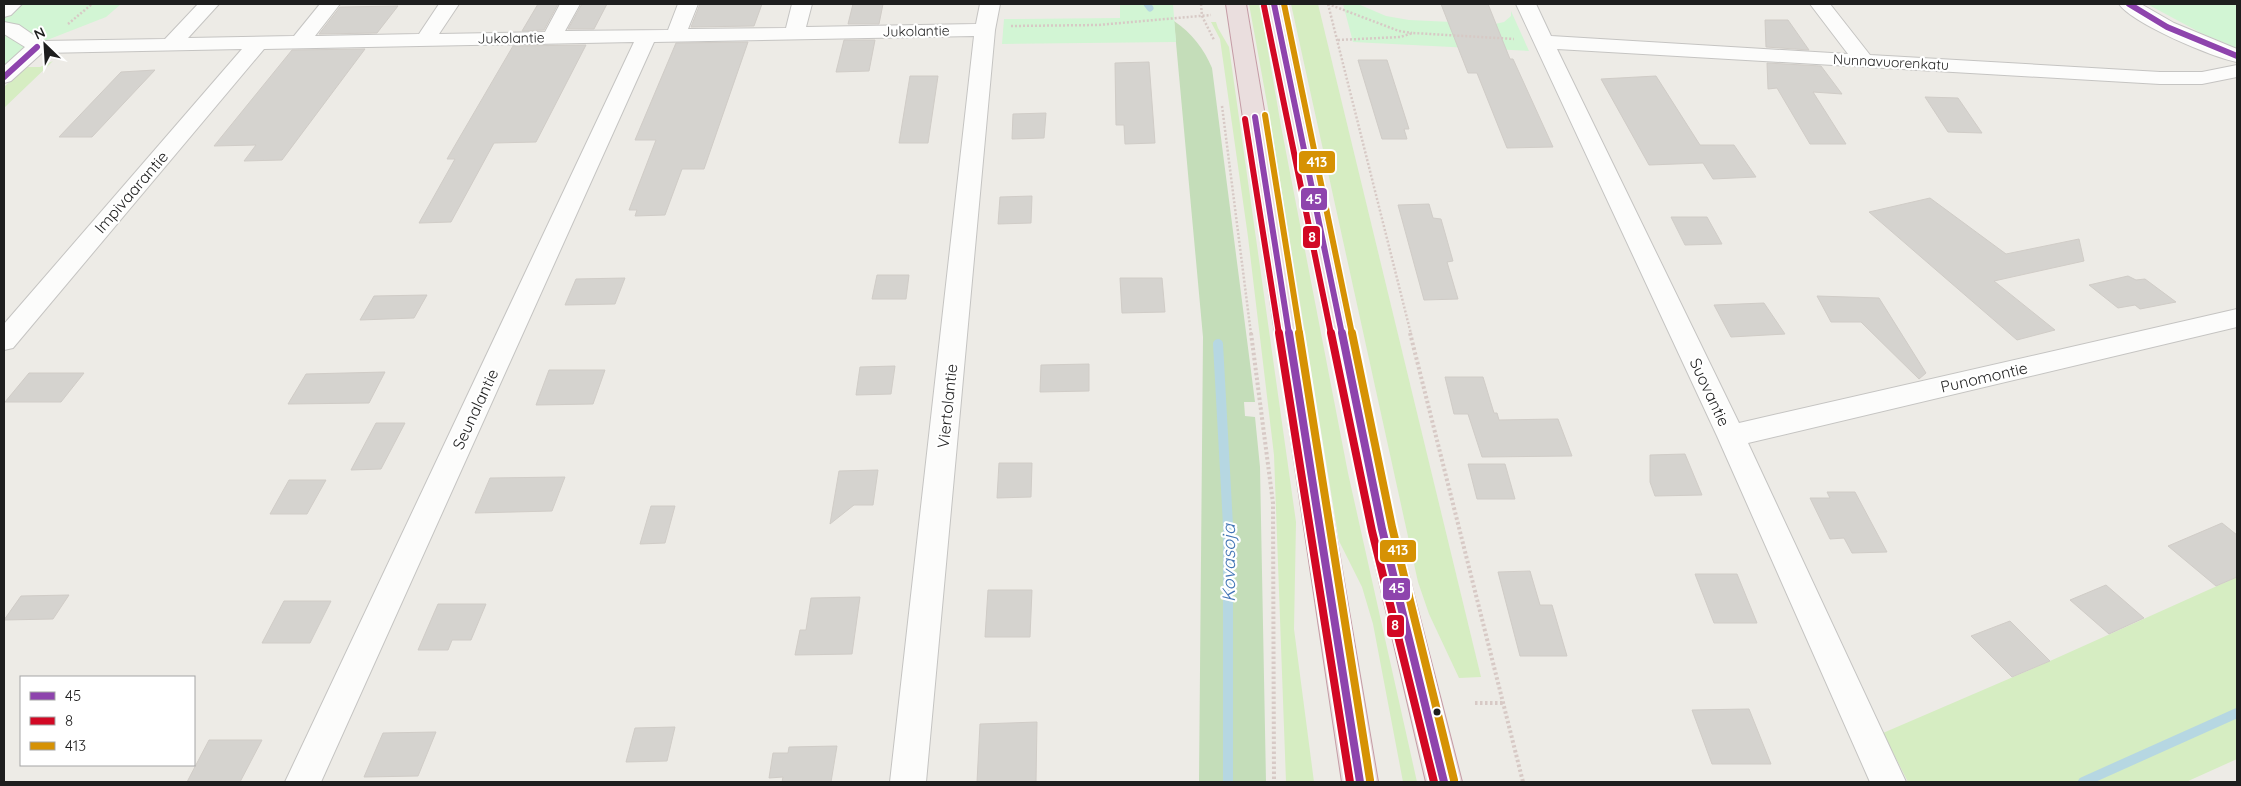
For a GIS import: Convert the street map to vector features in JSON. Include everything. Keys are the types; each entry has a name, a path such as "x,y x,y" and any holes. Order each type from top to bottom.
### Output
{"highway":[{"path":"1236,4 1360,782"},
{"path":"1274,4 1382,529 1444,782"}],"street":[{"path":"4,11 12,4"},
{"path":"171,44 209,4"},
{"path":"300,42 330,4"},
{"path":"425,40 449,4"},
{"path":"552,38 570,4"},
{"path":"676,35 688,4"},
{"path":"794,33 802,4"},
{"name":"Suovantie","path":"1526,4 1731,436 1888,782"},
{"path":"1820,4 1863,60"},
{"path":"2129,4 2190,37 2237,56"},
{"name":"Jukolantie","path":"37,47 794,33 988,17"},
{"name":"Viertolantie","path":"908,782 988,17"},
{"path":"4,28 12,29 37,47 4,77"},
{"name":"Seunalantie","path":"303,782 647,36"},
{"name":"Nunnavuorenkatu","path":"1544,42 2179,78 2202,78 2237,71"},
{"name":"Impivaarantie","path":"4,341 258,43"},
{"name":"Punomontie","path":"1731,436 2237,318"}],"path":[{"path":"67,25 92,4"},
{"path":"1201,4 1202,16 1214,42"},
{"path":"1328,4 1400,31 1544,42"},
{"path":"1328,4 1523,782"},
{"path":"988,17 1001,27 1098,25 1212,15"},
{"path":"1338,40 1400,37 1413,33"},
{"path":"1222,100 1273,503 1274,782"},
{"path":"1475,703 1504,703"}],"green space":[{"path":"4,4 121,4 106,17 42,42 4,75"},
{"path":"1120,4 1173,4 1176,42 1002,44 1004,19 1120,18"},
{"path":"1249,4 1260,4 1281,126 1348,473 1417,782 1403,782 1373,624 1362,587 1339,541 1271,125"},
{"path":"1291,4 1318,4 1481,677 1459,678 1429,614 1418,582"},
{"path":"1343,4 1358,4 1386,16 1409,20 1495,24 1504,22 1511,16 1511,11 1529,51 1353,42"},
{"path":"2147,4 2237,4 2237,48 2201,33"},
{"path":"1174,21 1197,42 1212,68 1255,402 1244,402 1245,416 1255,417 1260,467 1266,782 1199,782 1203,337"},
{"path":"1211,22 1216,22 1229,47 1296,522 1294,629 1314,782 1286,782 1274,455 1248,237 1220,39"},
{"path":"53,61 4,108 4,87 25,67 40,67"},
{"path":"2237,577 2237,759 2186,782 1908,782 1883,733"}],"building":[{"path":"538,4 558,4 544,30 522,31"},
{"path":"582,4 607,4 594,29 568,29"},
{"path":"700,4 762,4 754,26 691,27"},
{"path":"853,4 883,4 879,24 848,24"},
{"path":"1441,4 1488,4 1510,59 1513,59 1553,147 1507,148 1477,73 1468,73"},
{"path":"398,6 377,33 319,34 340,7"},
{"path":"1765,20 1788,20 1809,50 1766,47"},
{"path":"844,40 875,40 869,71 836,72"},
{"path":"748,42 704,169 682,169 665,215 635,216 637,210 629,210 656,140 635,140 676,43"},
{"path":"586,45 536,142 494,143 451,222 419,223 455,159 447,159 513,46"},
{"path":"365,49 282,160 244,161 256,145 214,146 292,50"},
{"path":"1358,60 1387,60 1409,129 1404,129 1407,139 1382,139"},
{"path":"1149,62 1155,143 1125,144 1124,125 1116,125 1115,63"},
{"path":"1767,63 1821,66 1842,94 1813,92 1846,144 1810,144 1777,88 1768,89"},
{"path":"155,70 92,137 59,137 121,72"},
{"path":"910,76 938,76 928,143 899,143"},
{"path":"1656,76 1700,145 1734,145 1756,177 1713,179 1703,163 1649,165 1601,79"},
{"path":"1925,97 1958,98 1982,133 1948,132"},
{"path":"1046,113 1044,138 1012,139 1013,114"},
{"path":"1032,196 1031,223 998,224 1000,197"},
{"path":"1930,198 2006,254 2079,239 2084,261 1994,281 2055,330 2017,340 1869,212"},
{"path":"1429,204 1433,218 1441,219 1453,261 1447,262 1458,299 1424,300 1398,205"},
{"path":"1671,217 1707,217 1722,244 1685,245"},
{"path":"877,275 909,275 906,299 872,299"},
{"path":"2128,276 2136,280 2145,279 2176,302 2140,309 2135,305 2118,308 2089,285"},
{"path":"625,278 615,304 565,305 576,279"},
{"path":"1120,278 1162,278 1165,312 1122,313"},
{"path":"427,295 414,318 360,320 374,296"},
{"path":"1817,296 1879,298 1926,373 1919,379 1861,322 1831,322"},
{"path":"1764,303 1785,334 1731,337 1714,305"},
{"path":"1089,364 1089,391 1040,392 1041,365"},
{"path":"895,366 891,394 856,395 860,367"},
{"path":"549,370 605,370 593,404 536,405"},
{"path":"385,372 369,403 288,404 306,374"},
{"path":"29,373 84,373 61,402 5,402"},
{"path":"1445,377 1483,377 1494,413 1497,413 1499,420 1558,419 1572,456 1482,457 1468,414 1454,414"},
{"path":"376,423 405,423 381,469 351,470"},
{"path":"1685,454 1702,495 1655,496 1650,482 1650,455"},
{"path":"999,463 1032,463 1031,497 997,498"},
{"path":"1468,464 1505,464 1515,499 1477,499"},
{"path":"878,470 873,505 854,505 830,524 839,471"},
{"path":"565,477 552,511 475,513 490,478"},
{"path":"289,480 326,480 307,514 270,514"},
{"path":"1827,492 1855,492 1887,552 1852,553 1844,538 1830,539 1810,498 1830,498"},
{"path":"651,506 675,506 665,543 640,544"},
{"path":"2222,523 2237,535 2237,577 2216,586 2168,546"},
{"path":"1530,571 1540,605 1552,605 1567,656 1520,656 1498,572"},
{"path":"1695,574 1737,574 1757,623 1714,623"},
{"path":"2106,585 2144,618 2109,634 2070,600"},
{"path":"988,590 1032,590 1030,637 985,637"},
{"path":"69,595 53,619 4,620 21,596"},
{"path":"860,597 852,654 795,655 800,630 806,630 811,598"},
{"path":"284,601 331,601 310,643 262,643"},
{"path":"438,604 486,604 471,640 452,640 448,650 418,650"},
{"path":"2010,621 2050,661 2012,677 1971,636"},
{"path":"1749,709 1771,764 1712,764 1692,710"},
{"path":"1037,722 1036,782 977,782 980,724"},
{"path":"675,727 667,761 626,762 635,728"},
{"path":"436,732 418,776 364,777 383,733"},
{"path":"209,740 262,740 240,782 187,782"},
{"path":"837,746 831,782 782,782 783,777 769,778 773,753 788,753 789,747"}],"waterway":[{"path":"1147,4 1150,8"},
{"name":"Kovasoja","path":"1218,344 1228,525 1228,782"},
{"path":"2083,782 2237,713"}],"transit line":[{"name":"45","path":"1274,4 1382,529 1444,782"},
{"name":"413","path":"1284,4 1392,527 1454,780"},
{"name":"45","path":"2129,4 2167,27 2237,56"},
{"name":"8","path":"1264,6 1372,531 1434,782"},
{"name":"45","path":"4,77 37,47"},
{"name":"413","path":"1265,115 1370,780"},
{"name":"45","path":"1255,117 1360,782"},
{"name":"8","path":"1245,119 1350,782"}]}
